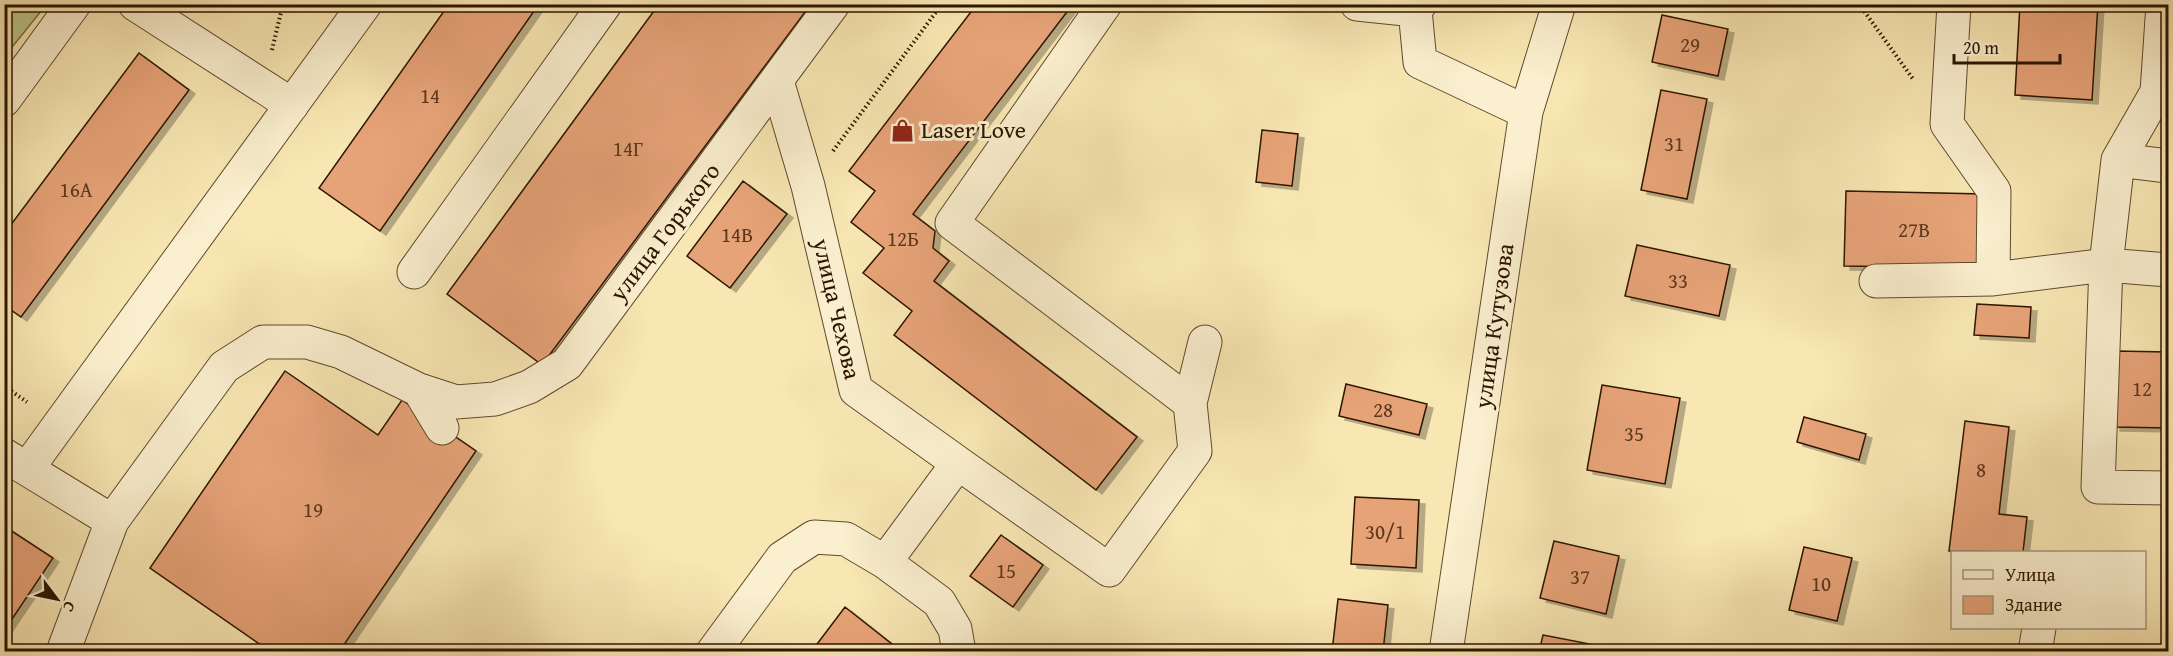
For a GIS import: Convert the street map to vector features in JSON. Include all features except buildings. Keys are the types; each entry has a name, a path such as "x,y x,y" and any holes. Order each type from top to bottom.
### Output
{"street":[{"path":"4,100 74,4"},
{"path":"135,4 292,105"},
{"path":"63,651 112,522 16,462 292,105 365,4"},
{"path":"414,272 605,4"},
{"name":"улица Горького","path":"112,522 224,367 263,342 307,342 341,352 419,390 449,415 529,387 567,364 833,4"},
{"path":"1105,4 952,223 1190,403 1205,342"},
{"path":"1357,4 1418,7 1420,62 1526,112"},
{"name":"улица Кутузова","path":"1446,651 1526,112 1559,4"},
{"path":"1954,4 1947,124 1994,191 1993,279"},
{"path":"2163,4 2157,92 2118,160 2106,265 2098,487 2169,488"},
{"name":"улица Чехова","path":"777,81 808,186 856,390 1109,570 1195,451 1190,403"},
{"path":"2118,160 2169,166"},
{"path":"1876,281 1993,279 2106,265 2169,270"},
{"path":"885,562 957,463"},
{"path":"713,651 782,558 814,537 846,539 885,562 939,602 955,629 959,651"},
{"path":"2035,651 2039,629"}],"path":[{"path":"263,87 283,4"},
{"path":"808,186 942,4"},
{"path":"1859,4 1914,80 1949,82"},
{"path":"4,386 27,402"}],"green space":[{"path":"4,5 46,5 5,56"}],"place":[{"name":"Laser Love","path":"903,130"}]}
